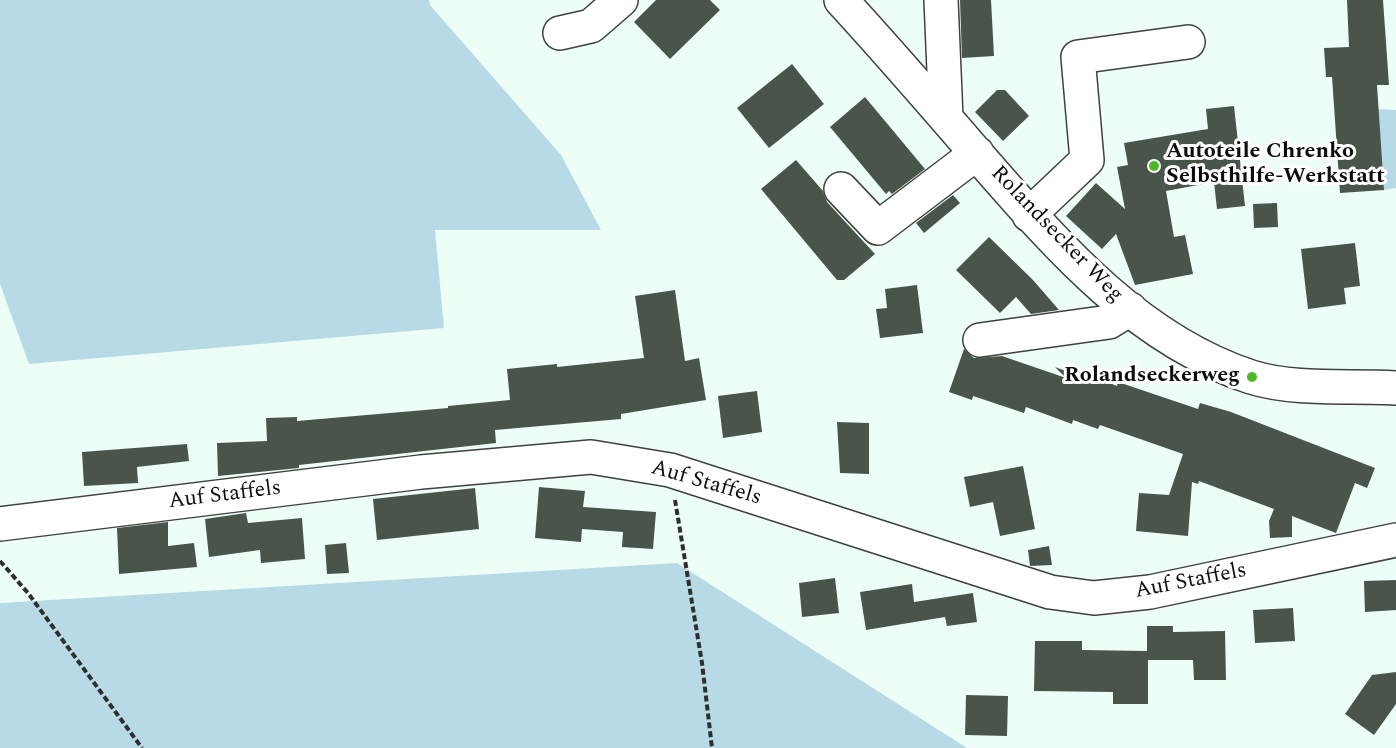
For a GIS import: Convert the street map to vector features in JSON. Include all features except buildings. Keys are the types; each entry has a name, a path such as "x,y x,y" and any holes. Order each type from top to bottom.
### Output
{"street":[{"path":"560,33 591,26 621,0"},
{"path":"941,0 946,118"},
{"name":"Rolandsecker Weg","path":"851,3 1029,215 1102,288 1163,334 1205,357 1252,377 1307,384 1396,388"},
{"path":"1029,215 1087,160 1077,57 1188,42"},
{"path":"841,189 878,228 977,153"},
{"path":"980,340 1109,322 1130,309"},
{"name":"Auf Staffels","path":"0,524 421,472 591,457 670,470 1050,592 1094,598 1150,592 1396,540"}],"path":[{"path":"670,470 702,663 712,748"},
{"path":"0,561 28,593 142,748"}],"shaded area":[{"path":"0,0 429,0 430,5 561,155 601,230 435,230 444,328 29,364 0,284"},
{"path":"1378,109 1396,110 1396,188 1384,190"},
{"path":"677,563 967,748 0,748 0,603"}],"place":[{"name":"Autoteile Chrenko Selbsthilfe-Werkstatt","path":"1154,166"},
{"name":"Rolandseckerweg","path":"1252,377"}]}
